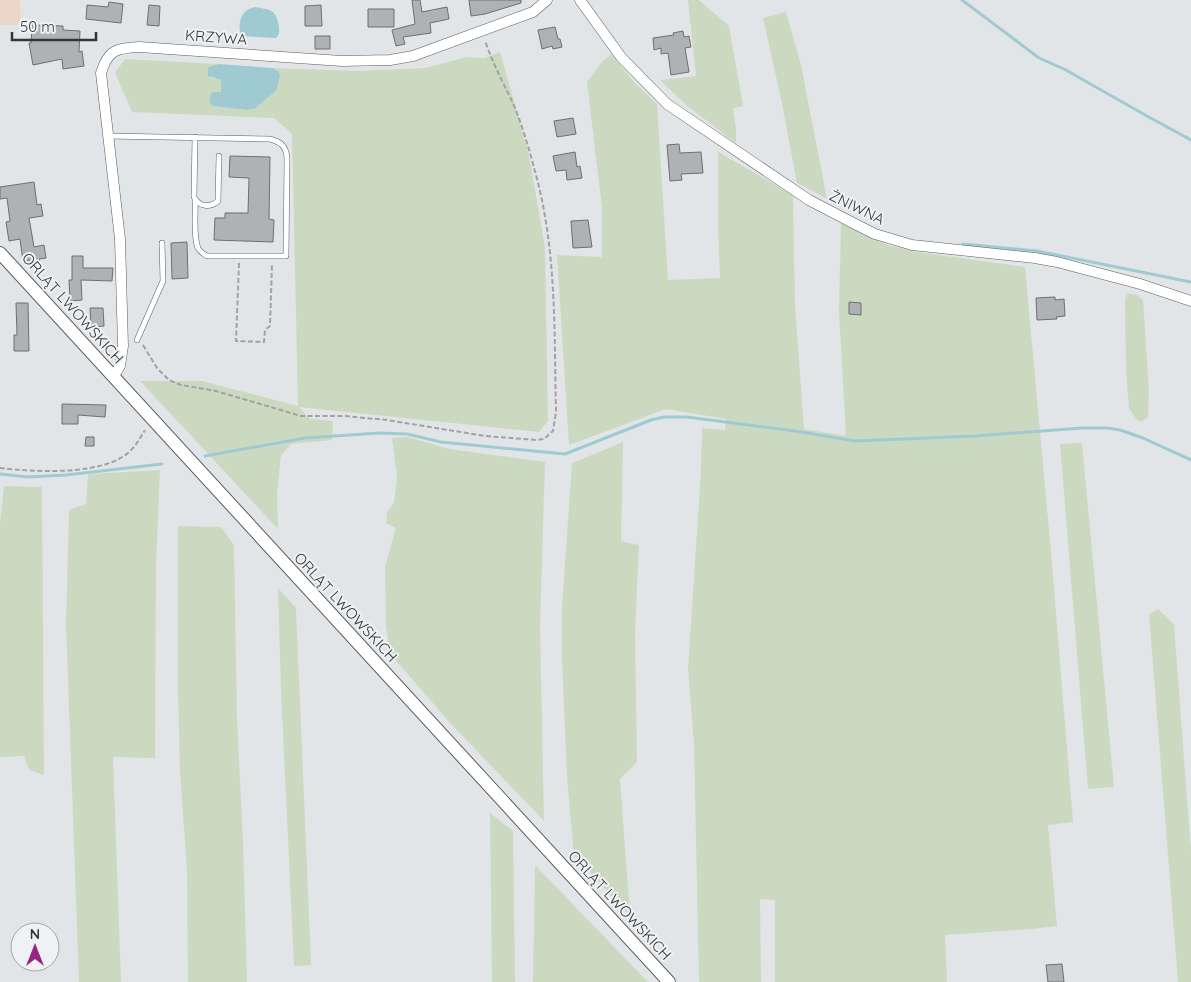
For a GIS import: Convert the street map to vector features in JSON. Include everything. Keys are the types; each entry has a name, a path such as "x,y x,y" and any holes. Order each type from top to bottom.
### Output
{"street":[{"name":"KRZYWA","path":"114,378 120,366 123,340 120,239 101,73 105,60 112,53 124,48 139,47 342,61 390,60 413,56 532,12 548,0"},
{"name":"ŻNIWNA","path":"580,0 621,57 667,104 809,200 875,234 912,245 1057,262 1140,284 1191,301"},
{"name":"ORLĄT LWOWSKICH","path":"0,253 669,982"}],"lane":[{"path":"108,136 195,137 270,139 283,144 287,158 286,256 207,256 198,247 195,199 195,137"},
{"path":"195,199 201,204 208,206 218,201 219,156"},
{"path":"136,340 163,281 162,243"}],"path":[{"path":"136,340 143,346 156,368 169,380 181,385 216,391 301,416 344,416 387,420 485,436 527,440 544,439 550,434 555,425 556,412 551,251 546,219 534,167 512,100 496,71 482,30"},
{"path":"239,256 236,341 264,342 264,330 270,326 272,256"},
{"path":"0,468 23,471 106,466 129,452 153,421"}],"shaded area":[{"path":"0,0 20,0 21,25 0,25"}],"green space":[{"path":"688,0 699,0 729,26 743,106 733,108 736,143 686,105 660,80 696,76"},
{"path":"786,12 801,65 827,199 797,183 763,18"},
{"path":"500,52 528,150 545,247 548,421 539,432 299,407 310,419 333,421 332,440 291,444 281,455 277,492 278,529 140,381 202,381 298,406 292,134 274,118 132,112 115,73 125,59 219,64 211,66 211,78 221,80 221,92 212,92 212,106 247,110 254,109 276,91 278,71 272,68 357,71 425,68 467,57 484,58"},
{"path":"611,54 635,83 657,104 668,280 720,278 718,152 793,195 795,305 804,429 846,436 839,312 841,223 888,245 918,252 1025,267 1073,822 1048,825 1057,926 945,935 947,982 775,982 775,900 760,899 761,982 699,982 694,744 688,669 702,428 725,430 726,419 666,409 569,445 557,255 602,257 602,208 587,82 602,62"},
{"path":"1128,293 1137,295 1143,300 1149,392 1148,417 1142,422 1136,419 1129,408 1126,371 1125,299"},
{"path":"408,437 449,449 545,462 540,627 544,821 451,724 390,654 386,626 385,567 396,528 386,523 387,512 394,503 397,477 392,438"},
{"path":"623,442 621,541 639,545 635,633 637,762 620,779 630,916 574,855 567,777 562,657 562,607 572,463"},
{"path":"1082,443 1114,787 1088,789 1060,444"},
{"path":"160,470 156,568 155,758 113,757 121,982 79,982 66,624 69,510 86,504 88,474"},
{"path":"4,486 42,487 44,775 29,770 24,756 0,757 0,524"},
{"path":"178,526 221,527 234,545 237,719 247,982 188,982 187,871 180,772 178,693"},
{"path":"278,588 296,608 311,965 294,966"},
{"path":"1158,609 1174,624 1191,852 1191,982 1178,982 1149,614"},
{"path":"490,813 513,831 515,982 492,982"},
{"path":"535,865 648,982 533,982"}],"water":[{"path":"255,7 272,11 279,27 279,34 276,38 241,36 241,18 246,11"},
{"path":"219,64 272,68 278,71 280,76 276,91 254,109 212,106 209,100 210,95 212,92 221,92 221,80 208,76 208,68"}],"building":[{"path":"412,0 420,0 422,12 447,7 449,19 430,23 431,33 403,37 405,44 396,46 392,30 415,24"},
{"path":"469,0 521,0 521,3 485,14 471,16"},
{"path":"109,2 123,4 121,23 86,19 87,5 108,7"},
{"path":"149,5 160,6 159,26 147,25"},
{"path":"321,5 322,26 305,26 305,6"},
{"path":"368,9 394,9 394,27 368,27"},
{"path":"32,25 63,26 63,30 80,31 79,52 82,51 84,66 63,69 62,59 33,65 29,43 31,43"},
{"path":"555,27 562,47 553,49 552,46 542,49 538,30"},
{"path":"683,31 684,37 689,36 691,47 685,48 689,72 671,75 668,53 661,54 661,48 654,50 653,38 674,35 673,33"},
{"path":"315,36 330,36 330,49 315,49"},
{"path":"573,118 576,134 557,137 554,121"},
{"path":"679,144 680,153 701,152 703,173 681,174 682,180 670,181 667,145"},
{"path":"575,152 577,167 580,166 582,178 567,180 566,170 556,171 553,156"},
{"path":"230,156 270,157 269,219 274,220 273,242 214,240 215,218 225,218 225,213 248,213 249,178 229,177"},
{"path":"34,182 37,205 41,204 43,216 29,218 34,247 44,245 46,258 39,259 40,263 31,264 30,260 23,262 20,239 9,241 6,222 10,221 7,198 0,199 0,187"},
{"path":"588,220 592,247 573,248 571,221"},
{"path":"187,242 188,278 172,279 171,243"},
{"path":"72,256 83,256 83,268 113,268 112,281 81,280 82,300 70,301 69,280 72,280"},
{"path":"1055,297 1055,300 1064,299 1065,316 1056,317 1057,319 1037,320 1036,298"},
{"path":"849,302 861,303 861,315 849,314"},
{"path":"16,303 28,303 29,351 14,351 14,335 17,335"},
{"path":"90,308 103,308 104,326 91,327"},
{"path":"62,404 106,405 105,417 78,415 78,424 62,424"},
{"path":"86,437 94,437 94,446 85,446"},
{"path":"1062,964 1064,982 1048,982 1046,965"}],"waterway":[{"path":"962,0 1039,58 1064,69 1191,140"},
{"path":"963,244 1037,251 1191,282"},
{"path":"205,456 305,438 379,433 407,434 441,442 565,454 651,420 664,417 687,417 855,441 1107,428 1120,430 1143,438 1191,460"},
{"path":"0,474 28,477 66,475 162,464"}]}
